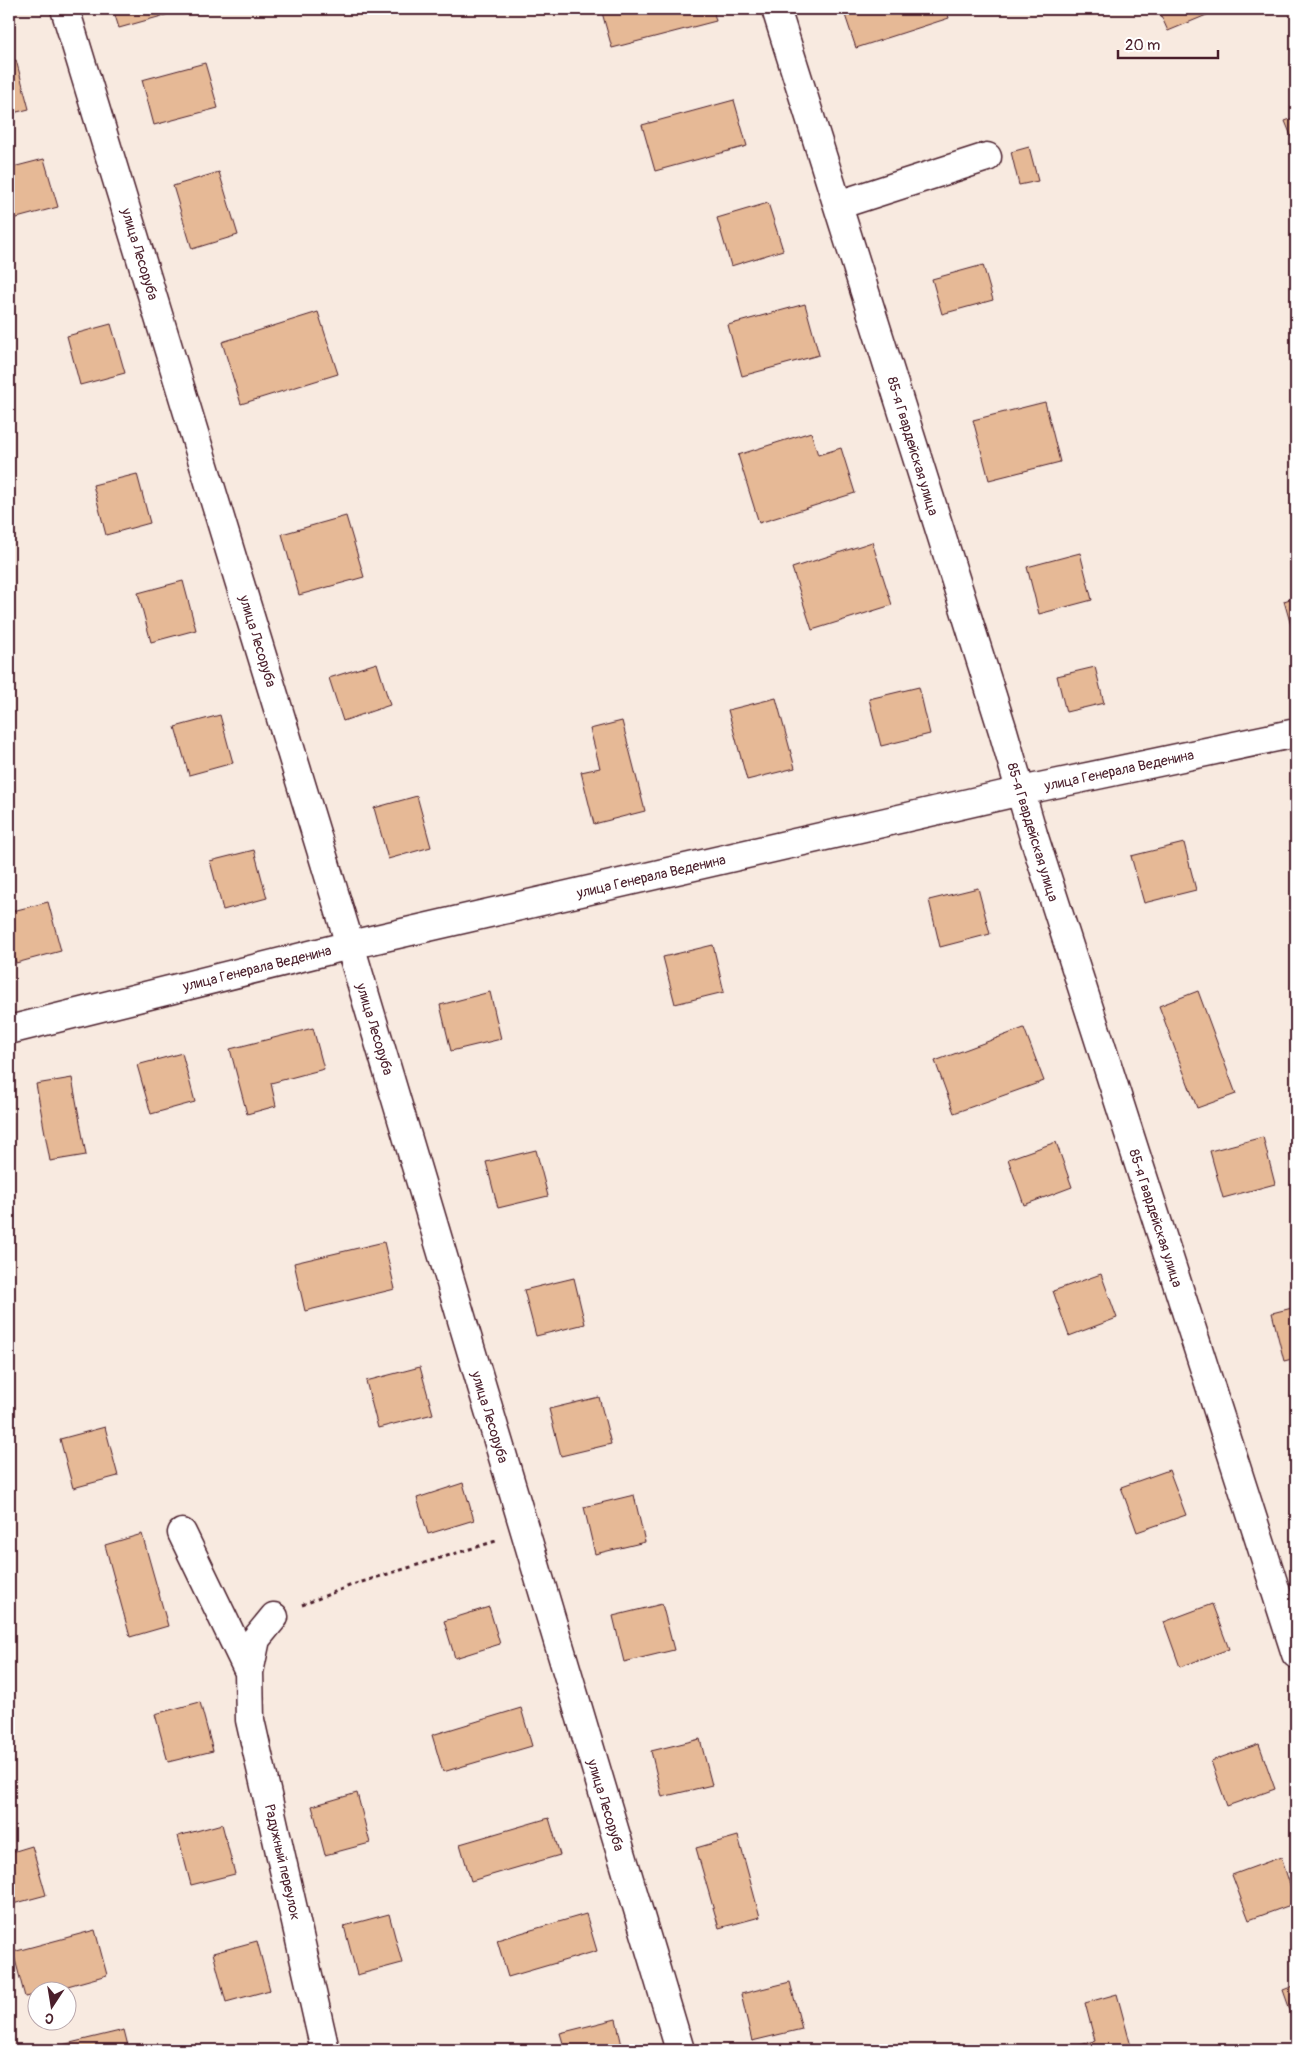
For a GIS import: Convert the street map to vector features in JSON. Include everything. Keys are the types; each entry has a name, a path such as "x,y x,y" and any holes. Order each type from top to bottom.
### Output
{"street":[{"name":"улица Лесоруба","path":"65,9 350,945 680,2050"},
{"name":"85-я Гвардейская улица","path":"776,9 1039,853 1296,1654"},
{"path":"838,206 987,157"},
{"name":"улица Генерала Веденина","path":"9,1030 350,945 1020,791 1296,733"},
{"name":"Радужный переулок","path":"182,1533 249,1672"},
{"name":"Радужный переулок","path":"274,1617 256,1639 249,1672 250,1720 314,1994 325,2050"}],"path":[{"path":"274,1617 352,1585 525,1532"}],"building":[{"path":"113,9 182,9 183,10 119,28"},
{"path":"601,9 713,9 716,21 612,48"},
{"path":"843,9 946,9 949,18 856,48"},
{"path":"1158,9 1221,9 1168,31"},
{"path":"16,60 29,109 9,114 9,62"},
{"path":"205,63 218,108 154,125 142,80"},
{"path":"734,100 747,146 655,171 642,125"},
{"path":"1296,117 1296,148 1285,121"},
{"path":"1029,147 1038,181 1019,185 1011,152"},
{"path":"44,159 58,207 13,219 9,202 9,168"},
{"path":"219,172 238,235 192,249 173,186"},
{"path":"768,203 783,250 731,266 717,218"},
{"path":"983,265 993,300 942,314 932,279"},
{"path":"805,304 819,355 742,376 728,325"},
{"path":"318,312 338,374 241,404 222,342"},
{"path":"111,324 125,373 80,385 67,336"},
{"path":"1045,402 1060,462 989,480 973,420"},
{"path":"811,432 818,455 841,448 855,493 759,523 738,455"},
{"path":"137,474 150,523 106,535 93,485"},
{"path":"346,516 364,577 299,595 282,534"},
{"path":"872,542 892,605 812,630 792,568"},
{"path":"1080,553 1092,600 1039,614 1027,567"},
{"path":"183,581 196,630 151,642 138,593"},
{"path":"1296,597 1296,643 1284,601"},
{"path":"377,663 390,705 343,721 329,678"},
{"path":"1095,667 1104,703 1066,712 1057,676"},
{"path":"919,687 930,734 881,746 869,699"},
{"path":"776,698 795,768 747,780 728,710"},
{"path":"220,715 233,763 189,775 175,727"},
{"path":"622,721 645,811 594,824 581,772 600,768 590,729"},
{"path":"417,796 431,847 388,859 374,808"},
{"path":"1184,843 1196,890 1144,903 1131,856"},
{"path":"254,850 267,898 223,910 210,861"},
{"path":"978,888 990,934 940,947 929,900"},
{"path":"48,902 61,951 16,963 9,935 9,912"},
{"path":"713,945 724,992 675,1004 663,957"},
{"path":"1198,991 1236,1094 1197,1108 1159,1006"},
{"path":"490,992 501,1039 451,1051 440,1005"},
{"path":"313,1028 324,1069 271,1083 276,1106 247,1114 230,1049"},
{"path":"1024,1028 1044,1081 954,1113 935,1061"},
{"path":"182,1053 195,1102 151,1114 137,1065"},
{"path":"72,1078 86,1155 50,1161 36,1084"},
{"path":"1263,1137 1275,1184 1223,1198 1210,1151"},
{"path":"1056,1142 1072,1187 1024,1205 1008,1159"},
{"path":"536,1150 548,1196 498,1208 486,1162"},
{"path":"384,1242 395,1289 305,1311 294,1263"},
{"path":"1101,1274 1117,1318 1069,1336 1053,1291"},
{"path":"574,1278 585,1324 536,1336 524,1290"},
{"path":"1296,1307 1296,1358 1284,1361 1272,1313"},
{"path":"420,1367 433,1414 378,1428 366,1381"},
{"path":"599,1397 611,1444 561,1456 549,1409"},
{"path":"105,1427 118,1476 73,1488 60,1439"},
{"path":"1169,1470 1186,1515 1137,1532 1121,1487"},
{"path":"463,1483 474,1520 428,1534 417,1498"},
{"path":"634,1495 645,1542 595,1554 584,1507"},
{"path":"142,1534 168,1626 130,1637 105,1545"},
{"path":"662,1604 674,1650 624,1662 613,1616"},
{"path":"1212,1604 1229,1649 1180,1667 1164,1622"},
{"path":"489,1607 500,1644 455,1658 444,1621"},
{"path":"200,1702 213,1751 168,1762 155,1714"},
{"path":"521,1708 532,1746 443,1772 432,1735"},
{"path":"700,1739 712,1785 662,1797 651,1751"},
{"path":"1259,1744 1275,1789 1227,1806 1211,1761"},
{"path":"357,1793 370,1843 325,1855 312,1806"},
{"path":"549,1818 560,1855 471,1881 460,1844"},
{"path":"222,1824 235,1874 191,1885 178,1836"},
{"path":"738,1836 760,1917 719,1928 696,1848"},
{"path":"32,1846 46,1895 9,1905 9,1853"},
{"path":"1281,1857 1296,1903 1249,1920 1232,1875"},
{"path":"389,1914 402,1963 357,1975 344,1926"},
{"path":"586,1914 597,1951 508,1977 497,1940"},
{"path":"95,1930 107,1975 78,1983 28,1982 28,1996 25,1997 13,1952"},
{"path":"257,1941 270,1990 226,2002 213,1953"},
{"path":"790,1982 802,2029 752,2041 741,1994"},
{"path":"1296,1985 1296,2027 1283,1990"},
{"path":"1117,1994 1132,2050 1061,2050 1095,2041 1085,2003"},
{"path":"616,2019 623,2050 565,2050 560,2033"},
{"path":"124,2030 129,2050 41,2050"}]}
